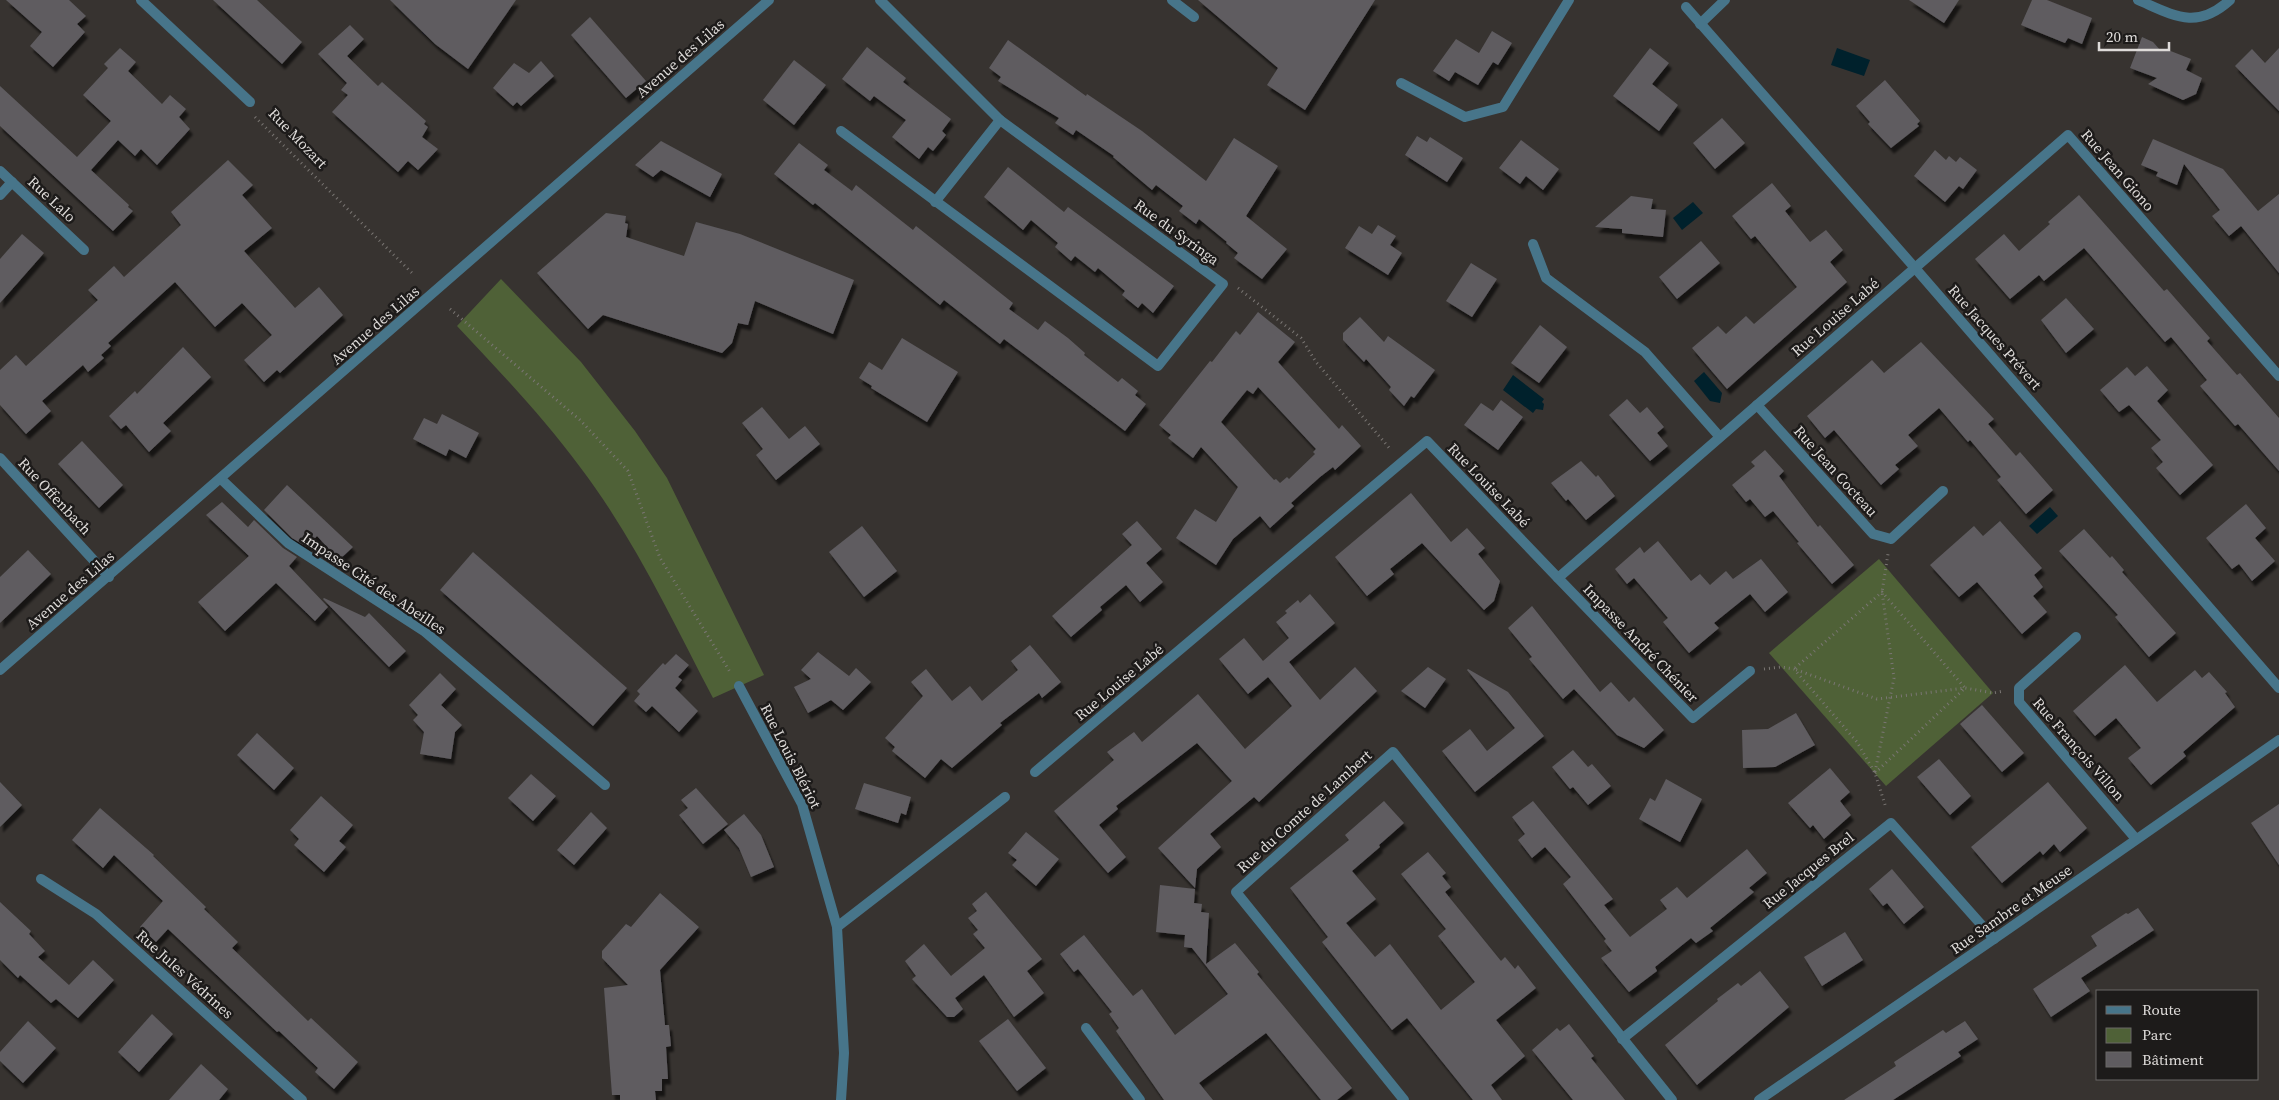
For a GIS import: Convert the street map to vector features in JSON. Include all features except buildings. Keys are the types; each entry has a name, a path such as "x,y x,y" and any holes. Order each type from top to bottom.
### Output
{"street":[{"name":"Rue Mozart","path":"141,0 250,102"},
{"name":"Avenue des Lilas","path":"0,670 769,0"},
{"name":"Rue du Syringa","path":"841,131 1158,366 1223,284 1000,120 880,0"},
{"path":"1172,0 1194,16"},
{"path":"1401,83 1465,117 1503,107 1569,0"},
{"path":"1700,24 1725,0"},
{"path":"2138,0 2181,18 2203,16 2220,9 2230,0"},
{"name":"Rue Jacques Prévert","path":"1686,7 2279,688"},
{"path":"935,202 1000,120"},
{"name":"Rue Jean Giono","path":"1915,268 2068,135 2279,376"},
{"name":"Rue Lalo","path":"0,171 84,250"},
{"path":"0,195 12,182"},
{"path":"1533,244 1546,278 1645,352 1719,436"},
{"name":"Rue Louise Labé","path":"1034,772 1427,441 1558,578 1719,436 1915,268"},
{"name":"Rue Jean Cocteau","path":"1757,405 1873,534 1891,539"},
{"name":"Rue Offenbach","path":"0,458 109,576"},
{"name":"Impasse Cité des Abeilles","path":"221,479 288,543 424,631 605,785"},
{"path":"1891,539 1943,491"},
{"name":"Impasse André Chénier","path":"1558,578 1693,718 1750,670"},
{"name":"Rue François Villon","path":"2076,637 2019,688 2019,702 2136,839"},
{"name":"Rue Louis Blériot","path":"739,686 802,804 838,927 844,1053 841,1100"},
{"name":"Rue Sambre et Meuse","path":"1759,1100 2279,740"},
{"name":"Rue du Comte de Lambert","path":"1404,1100 1236,892 1393,752 1672,1100"},
{"path":"838,927 1005,797"},
{"path":"1891,823 1994,939"},
{"name":"Rue Jacques Brel","path":"1622,1039 1891,823"},
{"name":"Rue Jules Védrines","path":"41,879 96,914 302,1100"},
{"path":"1086,1028 1140,1100"}],"path":[{"name":"Rue Mozart","path":"250,102 256,120 414,275"},
{"path":"1223,284 1235,286 1301,338 1316,362 1402,463"},
{"path":"450,309 580,420 628,471 660,558 739,686"},
{"path":"1875,773 1894,678 1882,592 1891,539"},
{"path":"1794,669 1882,592"},
{"path":"1882,592 1965,688"},
{"path":"1750,670 1781,667 1794,669 1877,699 1965,688 1993,692 2019,688"},
{"path":"1794,669 1858,742 1875,773 1891,823"},
{"path":"1875,773 1965,688"}],"green space":[{"path":"501,279 581,362 635,431 667,478 764,675 713,698 635,551 600,494 566,448 457,326"},
{"path":"1879,559 1993,693 1886,786 1769,653"}],"water":[{"path":"1837,48 1870,60 1864,76 1831,65"},
{"path":"1693,202 1703,213 1682,230 1673,218"},
{"path":"1704,372 1722,393 1720,403 1710,401 1694,381"},
{"path":"1513,375 1544,399 1542,402 1544,404 1543,410 1536,409 1533,413 1503,390"},
{"path":"2050,507 2058,516 2037,534 2029,526"}]}
